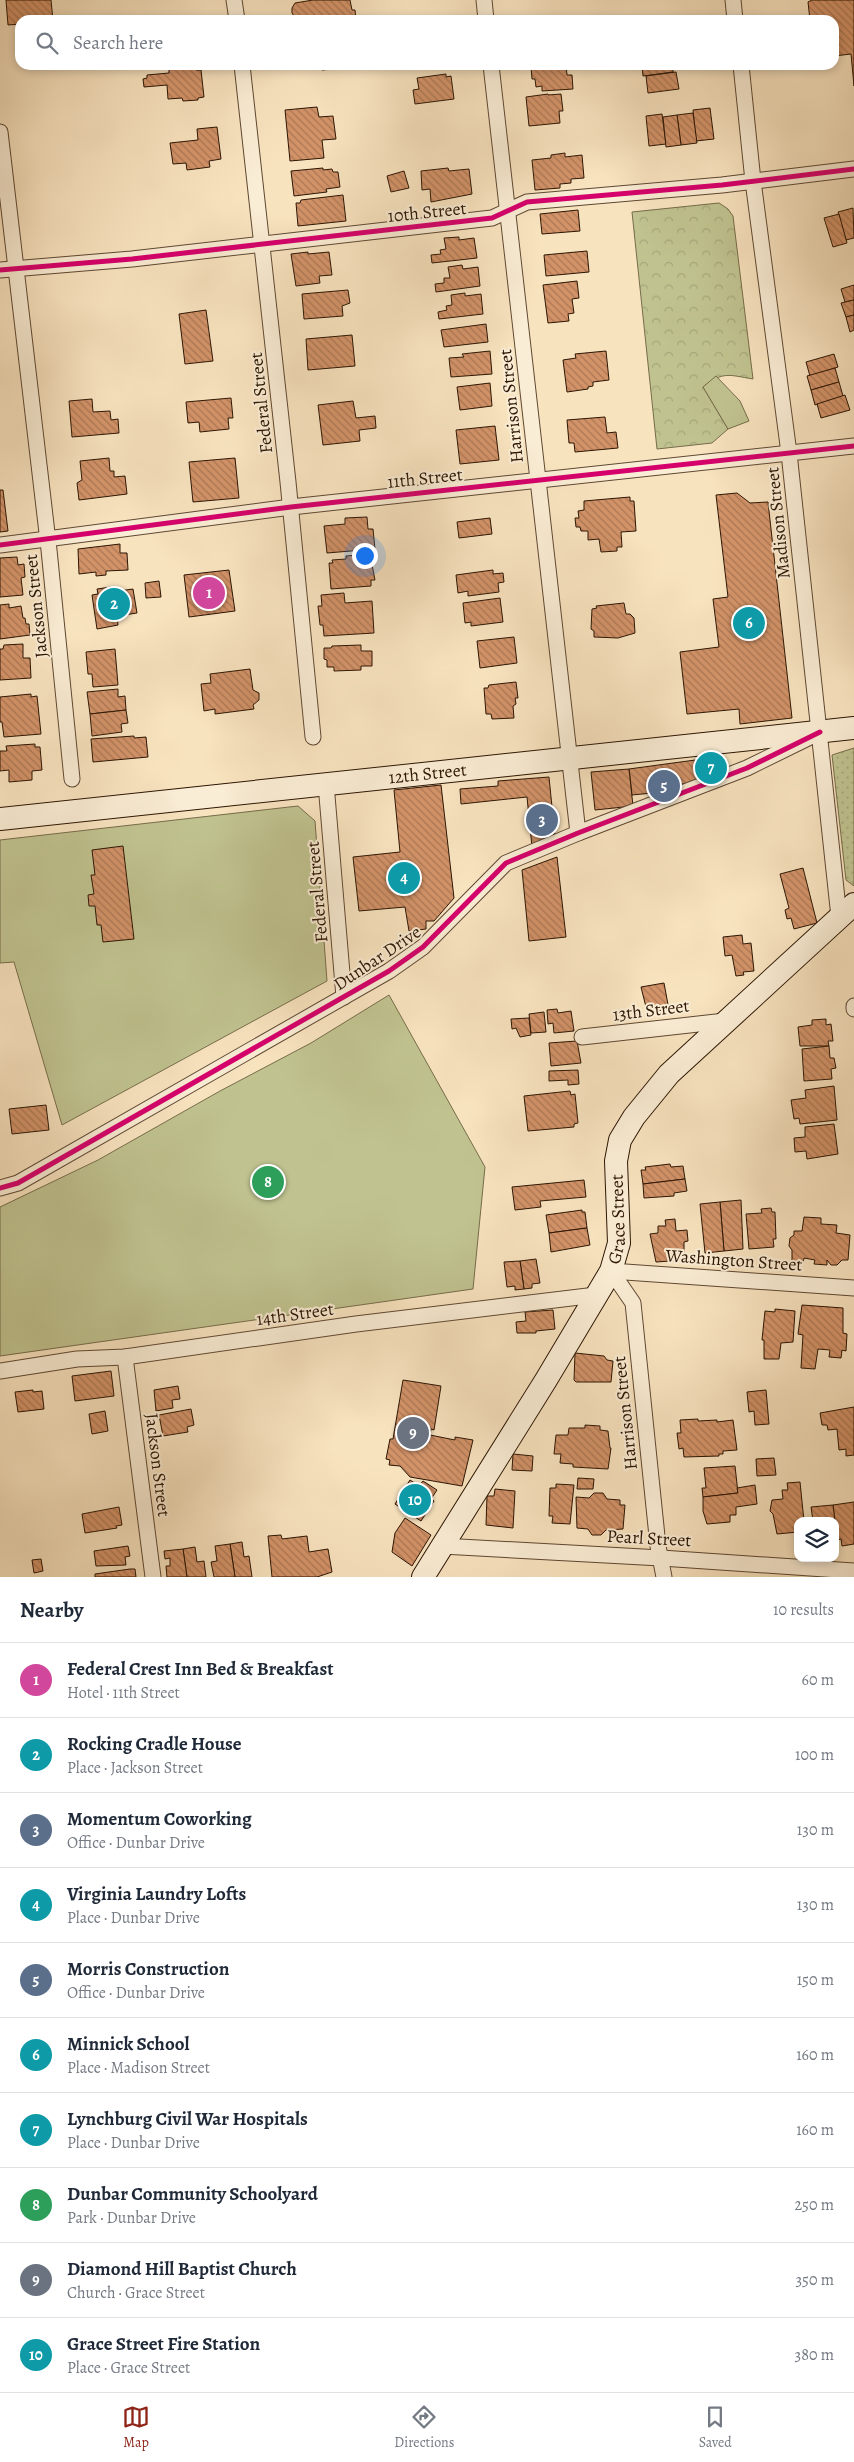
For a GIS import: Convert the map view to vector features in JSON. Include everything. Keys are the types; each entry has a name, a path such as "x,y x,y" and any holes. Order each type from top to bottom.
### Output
{"main road":[{"name":"12th Street","path":"0,818 854,728"},
{"name":"Grace Street","path":"422,1577 611,1271 619,1243 616,1177 620,1140 634,1117 669,1074 846,911"}],"street":[{"path":"234,0 236,15"},
{"path":"484,0 486,15"},
{"path":"733,0 735,15"},
{"name":"Federal Street","path":"243,70 263,243 313,737"},
{"name":"Harrison Street","path":"492,70 578,833"},
{"name":"Madison Street","path":"741,70 753,181 789,453 820,732 846,911"},
{"name":"Jackson Street","path":"0,132 48,540 72,779"},
{"name":"10th Street","path":"0,270 483,220 492,218 527,202 537,200 753,181 854,169"},
{"name":"11th Street","path":"0,545 290,507 854,446"},
{"name":"Dunbar Drive","path":"0,1188 18,1183 344,997 424,948 506,864 578,833 747,768 820,732"},
{"name":"Federal Street","path":"326,784 344,997"},
{"name":"13th Street","path":"582,1037 725,1021"},
{"name":"Harrison Street","path":"611,1271 633,1303 664,1577"},
{"name":"Washington Street","path":"611,1271 854,1288"},
{"name":"14th Street","path":"0,1371 77,1359 125,1357 356,1324 596,1295"},
{"name":"Jackson Street","path":"125,1357 153,1577"},
{"name":"Pearl Street","path":"442,1546 854,1571"}],"green space":[{"path":"719,203 728,209 733,216 753,379 738,376 721,376 703,387 728,429 712,443 657,449 632,212"},
{"path":"716,376 740,401 749,421 728,429 703,387"},
{"path":"854,748 854,886 846,880 832,755"},
{"path":"298,806 315,821 327,981 62,1125 14,962 0,963 0,840"},
{"path":"389,995 485,1167 473,1289 0,1356 0,1207 98,1160 220,1091 311,1043"}],"building":[{"path":"6,0 51,0 52,15 15,15 15,24 8,25"},
{"path":"313,0 350,0 352,10 355,10 356,15 293,15 292,8 295,3"},
{"path":"812,0 854,0 854,86 851,54 839,55 839,15 809,15 808,2"},
{"path":"169,70 201,70 204,97 198,98 198,100 183,101 182,98 168,99 167,85 144,87 143,79 147,78 147,75 169,73"},
{"path":"531,70 566,70 567,75 572,75 573,89 542,91 542,86 536,87 535,79 532,79"},
{"path":"642,70 673,70 673,72 643,76"},
{"path":"676,72 679,89 648,93 646,76"},
{"path":"446,74 446,77 451,76 454,99 415,104 413,90 419,89 417,78"},
{"path":"561,94 563,111 559,111 560,123 529,126 526,97"},
{"path":"317,107 319,117 333,116 336,139 322,140 324,158 290,161 285,110"},
{"path":"710,108 714,139 696,141 693,110"},
{"path":"693,113 697,143 681,145 677,115"},
{"path":"662,114 666,144 649,146 646,116"},
{"path":"677,115 681,145 666,147 663,117"},
{"path":"217,127 221,159 209,161 210,167 187,170 186,163 173,164 170,143 198,140 197,129"},
{"path":"565,153 565,157 582,155 584,178 571,179 571,183 560,184 560,188 535,190 532,160 551,158 551,155"},
{"path":"323,168 323,170 332,169 333,172 338,172 340,187 326,189 327,192 294,196 291,171"},
{"path":"448,168 449,171 469,169 472,194 431,202 430,189 422,190 421,171"},
{"path":"404,171 409,188 391,192 387,176"},
{"path":"343,195 346,221 298,226 296,203 300,203 301,200"},
{"path":"853,208 854,238 846,240 838,212"},
{"path":"578,210 580,231 542,234 540,214"},
{"path":"839,214 847,243 833,247 824,218"},
{"path":"459,237 459,240 474,238 477,258 432,263 431,255 441,254 440,250 446,249 444,238"},
{"path":"587,251 589,272 546,276 544,255"},
{"path":"308,252 308,254 329,252 332,275 319,276 320,283 296,286 291,254"},
{"path":"462,265 463,269 478,267 480,286 436,292 435,284 444,283 444,278 450,278 448,267"},
{"path":"577,281 579,298 572,299 574,313 568,314 569,321 548,323 543,285"},
{"path":"854,285 854,300 845,302 841,289"},
{"path":"348,290 350,303 342,306 343,316 304,319 302,294"},
{"path":"465,293 465,296 481,294 483,314 439,319 438,312 447,310 446,306 452,305 451,295"},
{"path":"854,300 854,315 846,317 841,303"},
{"path":"206,310 213,361 185,364 179,314"},
{"path":"854,315 854,330 850,332 846,317"},
{"path":"486,324 488,342 444,347 441,330"},
{"path":"352,335 355,366 308,370 306,339"},
{"path":"490,351 492,374 451,377 449,358 464,357 462,354"},
{"path":"606,351 609,380 593,382 593,386 588,387 588,389 567,392 563,360 576,358 575,354"},
{"path":"834,354 838,367 810,376 806,362"},
{"path":"835,368 839,382 811,390 807,376"},
{"path":"839,382 843,396 815,405 811,390"},
{"path":"490,383 492,406 460,410 457,387"},
{"path":"845,395 850,410 821,418 817,404"},
{"path":"231,398 233,418 228,418 229,429 200,432 199,422 188,423 186,402"},
{"path":"92,399 93,412 110,411 111,420 118,419 119,433 72,437 69,401"},
{"path":"353,401 356,418 375,416 376,428 359,430 360,441 323,445 318,405"},
{"path":"605,417 607,433 616,432 618,448 575,452 574,443 569,443 567,420"},
{"path":"495,426 499,460 460,464 456,430"},
{"path":"109,458 110,471 114,471 114,477 125,476 127,494 79,500 77,483 82,480 80,461"},
{"path":"235,458 239,498 193,502 189,462"},
{"path":"0,490 3,490 8,531 0,532"},
{"path":"737,493 750,503 768,502 792,718 740,724 739,709 687,714 680,652 719,647 713,599 728,597 716,495"},
{"path":"630,497 630,501 634,501 636,531 621,532 622,547 617,547 617,551 601,552 599,539 588,540 588,531 581,531 580,527 576,527 575,518 579,518 578,511 584,510 584,501"},
{"path":"367,517 368,529 373,529 375,549 327,553 324,526 345,524 345,518"},
{"path":"490,518 492,534 459,538 457,522"},
{"path":"120,544 120,553 127,553 128,570 106,571 106,575 96,576 96,572 79,574 78,549"},
{"path":"370,554 375,580 371,580 371,586 331,589 329,563 333,563 332,560 346,559 346,556"},
{"path":"17,557 18,565 24,564 25,577 21,578 23,595 0,597 0,558"},
{"path":"229,570 235,611 189,617 184,575"},
{"path":"493,570 493,574 503,573 504,582 498,583 499,592 468,596 468,591 458,593 456,575"},
{"path":"159,581 161,597 146,598 145,583"},
{"path":"111,587 112,592 133,589 137,613 117,616 118,625 97,629 92,595 98,594 97,589"},
{"path":"344,593 345,603 372,601 374,633 324,636 323,625 320,625 318,606 322,606 321,595"},
{"path":"500,598 503,622 471,626 471,622 465,623 463,603"},
{"path":"624,603 626,614 630,614 634,618 635,633 618,638 594,637 594,631 591,629 592,609 597,608 596,606"},
{"path":"9,604 9,608 21,606 23,618 25,618 26,624 29,624 30,635 0,639 0,605"},
{"path":"514,637 517,663 480,668 477,641"},
{"path":"23,644 23,658 30,658 31,678 0,680 0,649 3,649 4,645"},
{"path":"361,645 361,651 372,651 372,666 361,666 361,670 334,671 334,667 327,667 327,660 324,659 324,648"},
{"path":"115,649 118,685 93,687 92,674 88,674 86,652"},
{"path":"250,669 253,690 259,693 259,700 253,705 254,709 215,714 215,709 204,711 201,684 211,683 210,674"},
{"path":"516,682 518,698 515,698 516,704 513,706 514,718 492,719 491,714 486,714 484,688 488,688 489,685"},
{"path":"118,689 118,697 125,696 126,710 90,714 87,692"},
{"path":"31,694 31,697 37,696 41,734 4,737 2,722 0,722 0,697"},
{"path":"126,710 128,723 121,724 122,732 92,736 90,714"},
{"path":"134,736 134,738 146,737 148,757 93,762 91,739"},
{"path":"35,744 35,747 40,747 42,770 32,771 32,780 9,782 9,770 0,771 0,751 7,751 6,746"},
{"path":"710,758 712,773 699,775 700,782 682,784 683,790 632,795 629,769"},
{"path":"629,769 633,806 595,810 591,772"},
{"path":"549,777 555,837 532,847 527,797 461,804 460,789 498,786 498,781"},
{"path":"441,785 454,898 434,921 426,921 426,929 409,931 405,907 359,911 353,857 400,852 394,790"},
{"path":"123,846 134,939 103,942 101,925 97,925 95,906 89,906 88,895 94,894 91,875 95,875 92,850"},
{"path":"557,857 566,937 529,941 522,870"},
{"path":"803,868 817,923 794,929 791,918 787,919 785,910 789,908 780,874"},
{"path":"742,935 743,944 751,943 754,971 743,972 744,975 736,976 732,955 725,956 723,937"},
{"path":"664,983 669,1010 647,1011 641,987"},
{"path":"557,1009 558,1013 571,1011 574,1031 554,1033 553,1023 548,1024 547,1010"},
{"path":"544,1012 546,1032 531,1033 529,1014"},
{"path":"529,1018 531,1035 520,1037 516,1028 512,1029 511,1019"},
{"path":"826,1019 826,1025 831,1024 833,1041 828,1041 829,1046 800,1046 798,1027 812,1025 812,1020"},
{"path":"577,1041 581,1063 551,1066 549,1043"},
{"path":"829,1046 830,1058 834,1058 836,1068 831,1069 832,1079 804,1081 802,1049"},
{"path":"578,1070 579,1084 568,1085 568,1080 549,1081 549,1071"},
{"path":"834,1086 837,1120 800,1124 799,1118 794,1119 791,1100 806,1098 805,1090"},
{"path":"570,1091 571,1095 575,1094 578,1123 574,1124 574,1127 528,1131 524,1096"},
{"path":"46,1105 49,1130 12,1134 9,1109"},
{"path":"834,1124 838,1154 807,1159 806,1151 795,1152 794,1138 805,1137 805,1127"},
{"path":"670,1164 671,1167 683,1166 685,1179 643,1184 641,1170 646,1170 645,1167"},
{"path":"685,1179 687,1191 674,1193 674,1196 644,1198 643,1184"},
{"path":"584,1180 586,1197 540,1201 541,1207 515,1210 512,1187"},
{"path":"741,1200 743,1249 724,1251 720,1202"},
{"path":"720,1202 724,1251 705,1253 700,1204"},
{"path":"771,1208 772,1212 775,1212 776,1239 773,1239 774,1247 749,1249 746,1214 762,1213 761,1209"},
{"path":"582,1210 582,1212 585,1212 587,1228 549,1233 546,1215"},
{"path":"804,1217 821,1218 821,1224 837,1225 836,1233 850,1235 848,1260 842,1260 837,1265 831,1265 827,1260 827,1265 814,1264 815,1260 804,1258 803,1263 792,1262 792,1250 789,1246 790,1238 794,1235 794,1231 802,1231"},
{"path":"675,1219 676,1231 687,1230 688,1241 684,1242 684,1260 656,1262 650,1234 658,1233 658,1226 666,1226 665,1220"},
{"path":"587,1228 590,1245 551,1252 549,1233"},
{"path":"536,1259 540,1283 532,1284 532,1288 524,1289 520,1261"},
{"path":"520,1261 524,1289 515,1290 515,1286 507,1287 504,1262"},
{"path":"802,1305 843,1308 843,1333 847,1334 846,1351 842,1350 841,1358 829,1357 830,1350 818,1349 815,1369 801,1368 803,1335 798,1334"},
{"path":"775,1309 795,1311 793,1342 781,1343 779,1359 764,1359 764,1340 762,1340 765,1311 775,1312"},
{"path":"553,1310 555,1329 536,1331 536,1333 517,1333 516,1322 526,1321 525,1312"},
{"path":"575,1353 604,1356 607,1360 613,1361 611,1382 576,1382 574,1380"},
{"path":"111,1371 114,1396 75,1401 72,1376"},
{"path":"403,1380 441,1386 434,1430 431,1429 430,1435 455,1440 455,1437 473,1440 462,1486 410,1477 400,1466 389,1465 390,1460 386,1459 390,1439 393,1439"},
{"path":"178,1386 180,1399 172,1400 173,1408 156,1411 154,1390"},
{"path":"33,1390 33,1392 42,1391 44,1409 18,1412 15,1392"},
{"path":"766,1390 769,1424 755,1425 754,1411 749,1412 747,1392"},
{"path":"854,1407 854,1455 846,1456 846,1449 839,1450 837,1429 828,1430 827,1425 822,1425 820,1413"},
{"path":"191,1409 194,1425 187,1427 188,1432 163,1436 159,1415"},
{"path":"105,1411 108,1431 92,1434 89,1414"},
{"path":"698,1419 698,1421 717,1420 717,1422 733,1420 737,1450 723,1451 723,1454 719,1454 719,1456 684,1457 683,1448 679,1449 677,1433 681,1433 680,1420"},
{"path":"585,1425 600,1426 600,1430 608,1431 611,1448 608,1469 573,1467 573,1464 560,1463 561,1454 554,1454 556,1435 568,1435 569,1428 585,1428"},
{"path":"513,1454 533,1456 532,1471 512,1470"},
{"path":"774,1458 776,1475 757,1476 756,1459"},
{"path":"735,1466 738,1493 703,1497 702,1488 706,1488 704,1468"},
{"path":"578,1478 594,1479 593,1489 577,1489"},
{"path":"410,1480 419,1486 423,1481 437,1490 431,1499 434,1501 421,1521 395,1504"},
{"path":"800,1482 804,1517 794,1517 794,1532 777,1534 773,1514 770,1511 772,1500 783,1499 782,1490 788,1490 787,1483"},
{"path":"556,1484 574,1485 570,1524 552,1523 553,1516 549,1516 550,1488 556,1488"},
{"path":"755,1485 757,1504 736,1507 736,1515 730,1515 730,1522 707,1524 703,1511 703,1497 738,1493 737,1488"},
{"path":"495,1489 515,1491 513,1528 486,1525 487,1496 494,1496"},
{"path":"594,1493 603,1493 607,1499 620,1500 620,1505 625,1505 623,1529 606,1530 601,1535 592,1535 588,1529 577,1528 576,1497 589,1498"},
{"path":"854,1502 854,1544 842,1546 841,1539 839,1540 839,1517 834,1517 833,1505"},
{"path":"833,1505 834,1517 812,1517 811,1507"},
{"path":"119,1507 122,1525 116,1526 117,1528 85,1533 82,1514"},
{"path":"405,1518 431,1535 412,1566 392,1552 395,1533"},
{"path":"281,1535 282,1539 307,1536 309,1552 328,1549 332,1572 317,1577 272,1577 268,1536"},
{"path":"242,1542 244,1557 249,1556 252,1577 235,1577 230,1544"},
{"path":"230,1544 235,1577 214,1577 211,1562 217,1561 215,1546"},
{"path":"128,1546 130,1556 125,1557 126,1565 96,1566 94,1551"},
{"path":"195,1547 197,1562 204,1561 206,1577 187,1577 183,1549"},
{"path":"183,1549 187,1577 167,1577 166,1566 170,1566 170,1558 165,1559 164,1551"},
{"path":"41,1559 43,1571 34,1573 32,1560"},
{"path":"135,1569 136,1577 95,1577 95,1574"}],"cycle path":[{"path":"0,270 132,259 492,218 527,202 722,185 854,169"},
{"path":"0,545 291,507 854,446"},
{"path":"0,1188 18,1183 389,971 423,947 506,863 578,833 747,768 820,732"}],"place":[{"name":"Federal Crest Inn Bed & Breakfast","path":"209,593"},
{"name":"Rocking Cradle House","path":"114,604"},
{"name":"Minnick School","path":"749,623"},
{"name":"Lynchburg Civil War Hospitals","path":"711,768"},
{"name":"Morris Construction","path":"664,786"},
{"name":"Momentum Coworking","path":"542,820"},
{"name":"Virginia Laundry Lofts","path":"404,878"},
{"name":"Dunbar Community Schoolyard","path":"268,1182"},
{"name":"Diamond Hill Baptist Church","path":"413,1433"},
{"name":"Grace Street Fire Station","path":"415,1500"}]}
